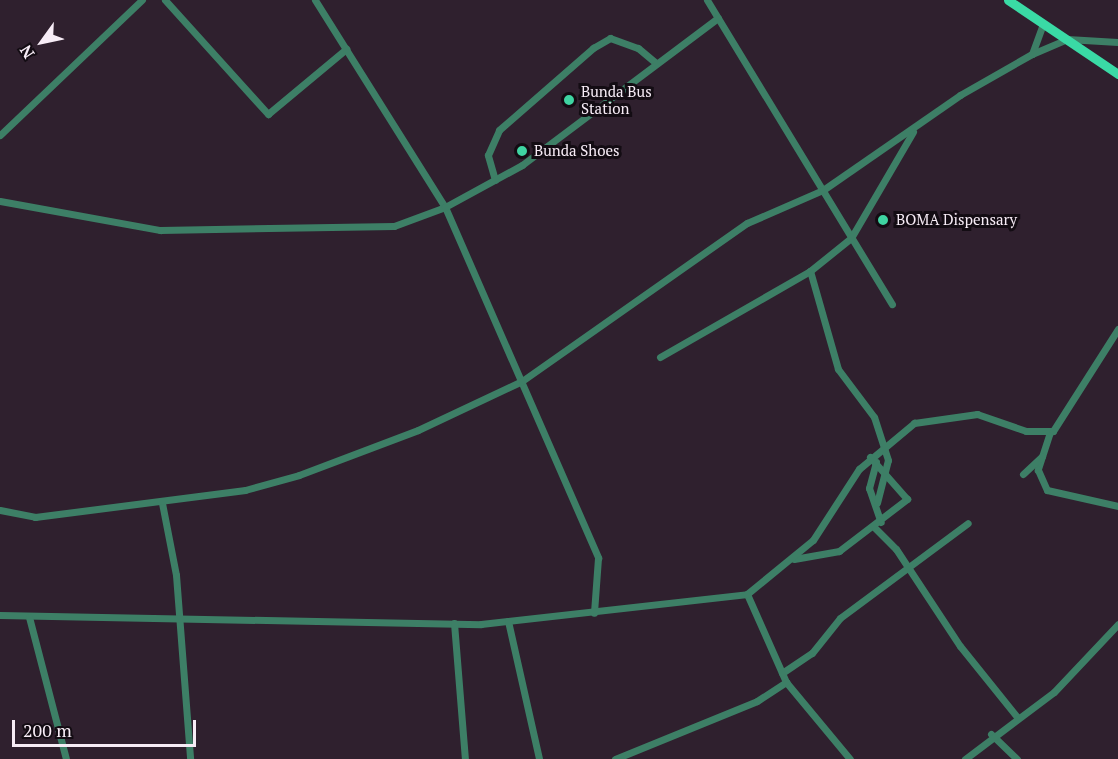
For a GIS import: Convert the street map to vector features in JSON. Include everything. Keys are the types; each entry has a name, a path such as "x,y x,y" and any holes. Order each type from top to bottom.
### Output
{"main road":[{"path":"1008,0 1118,74"}],"street":[{"path":"0,135 142,0"},
{"path":"165,0 268,114 346,49"},
{"path":"315,0 446,207 597,558 594,613"},
{"path":"707,0 892,304"},
{"path":"0,201 101,223 221,232 394,226 446,207 495,180 718,18"},
{"path":"1032,54 1043,24"},
{"path":"495,180 488,155 499,130 593,48 610,38 638,48 656,63"},
{"path":"0,510 35,517 162,503 299,476 418,430 522,381 747,223 823,190 914,130 960,95 1032,54 1067,39 1118,42"},
{"path":"660,357 810,271 851,238 914,130"},
{"path":"810,271 838,369 874,417 883,446 887,474 877,503"},
{"path":"1118,329 1050,432 1042,456 1039,479 1055,496 1118,506"},
{"path":"0,615 29,617 180,616 454,623 508,621 594,613 747,594 795,559 883,446 914,423 948,415 990,415 1026,431 1050,432"},
{"path":"1023,474 1042,456"},
{"path":"795,559 838,551 881,522 907,499 873,459"},
{"path":"873,459 869,488 877,503 881,522"},
{"path":"162,503 180,616 189,759"},
{"path":"782,673 812,653 840,618 968,523"},
{"path":"874,527 909,566 960,646 1017,717"},
{"path":"747,594 786,682 849,759"},
{"path":"29,617 66,759"},
{"path":"508,621 539,759"},
{"path":"454,623 465,759"},
{"path":"965,759 991,734 1054,692 1118,624"},
{"path":"615,759 757,701 786,682"},
{"path":"991,734 1017,759"}],"place":[{"name":"Bunda Bus Station","path":"569,100"},
{"name":"Bunda Shoes","path":"522,151"},
{"name":"BOMA Dispensary","path":"883,220"}]}
